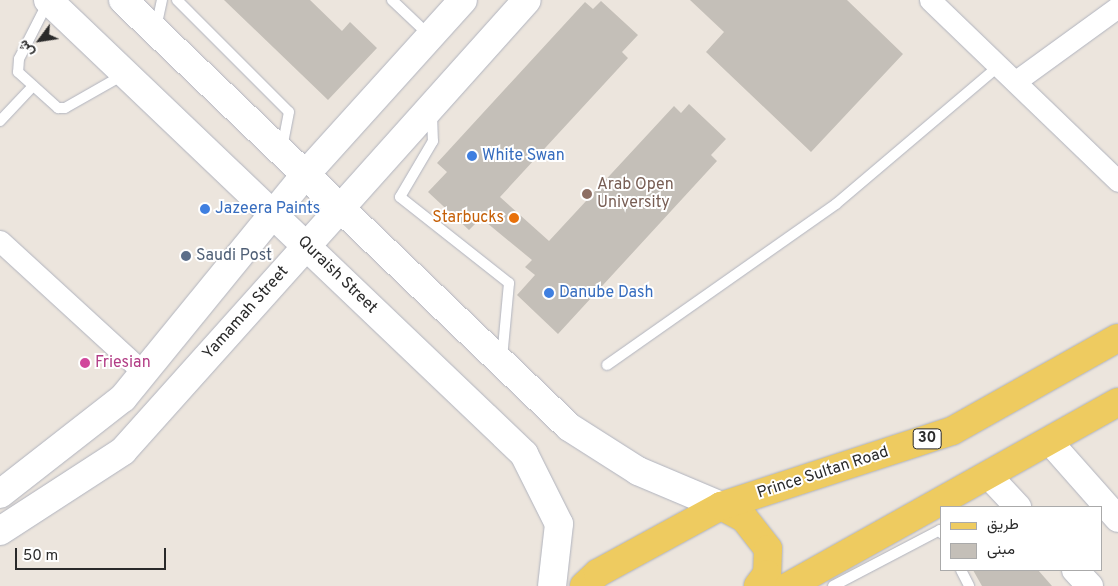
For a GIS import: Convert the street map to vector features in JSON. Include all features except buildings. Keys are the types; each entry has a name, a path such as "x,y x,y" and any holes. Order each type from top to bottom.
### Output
{"main road":[{"name":"Quraish Street","path":"48,0 524,454 559,524 552,586"},
{"path":"123,0 281,151 304,176 569,427 638,471 721,506 744,518 768,549 767,574 758,586"},
{"path":"0,494 124,398 304,176 463,0"},
{"name":"Yamamah Street","path":"0,531 123,451 307,246 338,208 527,0"},
{"name":"Prince Sultan Road","path":"584,586 598,573 721,506 952,431 1118,338"},
{"path":"949,506 988,475 1118,402"},
{"path":"789,586 929,522 940,513"}],"street":[{"path":"930,0 1118,181"},
{"path":"1016,82 1118,6"},
{"path":"0,241 144,372"},
{"path":"1049,441 1118,519"},
{"path":"988,475 1017,506"},
{"path":"1076,571 1090,586"}],"lane":[{"path":"48,0 17,66 18,72 52,105 65,108 125,74"},
{"path":"155,31 162,0"},
{"path":"177,0 289,112 281,151"},
{"path":"392,0 430,36"},
{"path":"608,365 836,204 999,66"},
{"path":"0,120 33,86"},
{"path":"431,105 433,140 400,198 509,283 502,364"},
{"path":"833,586 929,522 940,530"},
{"path":"962,571 969,586"}],"place":[{"name":"White Swan","path":"472,156"},
{"name":"Arab Open University","path":"587,194"},
{"name":"Jazeera Paints","path":"205,209"},
{"name":"Starbucks","path":"514,218"},
{"name":"Saudi Post","path":"186,256"},
{"name":"Danube Dash","path":"549,293"},
{"name":"Friesian","path":"85,363"}]}
